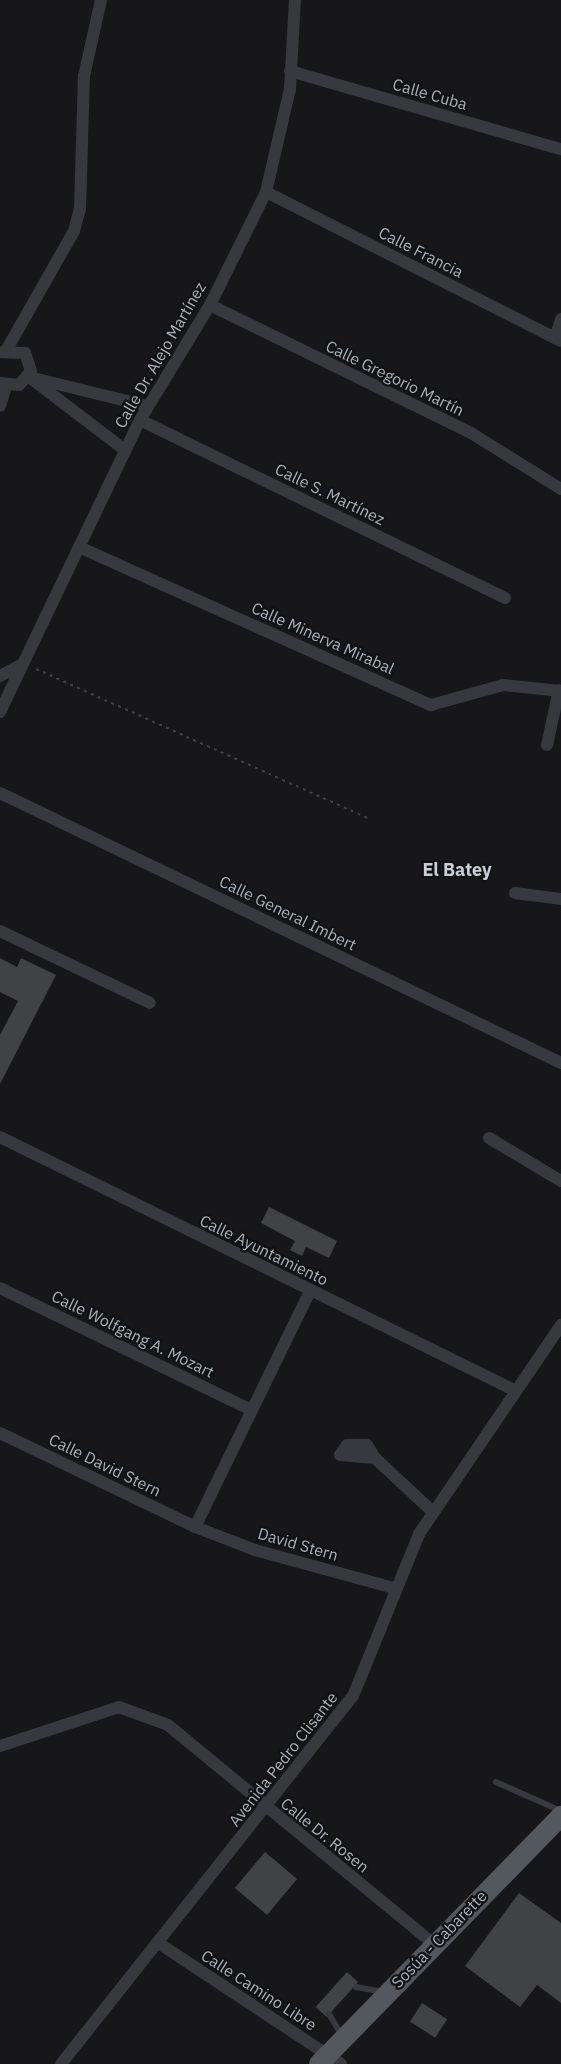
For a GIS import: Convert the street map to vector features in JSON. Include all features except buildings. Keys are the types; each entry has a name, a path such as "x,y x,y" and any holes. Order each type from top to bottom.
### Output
{"main road":[{"name":"Sosúa - Cabarette","path":"329,2061 344,2038 386,1993 561,1814"}],"street":[{"path":"101,0 84,76 80,209 74,231 4,351 28,358 29,377 125,450"},
{"name":"Calle Dr. Alejo Martínez","path":"0,712 147,406 210,305 266,192 290,71 295,0"},
{"name":"Calle Cuba","path":"290,71 561,149"},
{"name":"Calle Francia","path":"266,192 558,339"},
{"name":"Calle Gregorio Martín","path":"210,305 471,433 561,489"},
{"path":"558,339 561,319"},
{"path":"0,406 3,384 29,377 147,406"},
{"name":"Calle S. Martínez","path":"140,420 506,598"},
{"name":"Calle Minerva Mirabal","path":"79,547 431,705 503,685 560,691"},
{"path":"0,676 23,663"},
{"path":"547,745 560,691"},
{"name":"Calle General Imbert","path":"0,793 561,1063"},
{"path":"516,893 561,898"},
{"path":"0,931 150,1003"},
{"name":"Calle Ayuntamiento","path":"0,1137 514,1390"},
{"path":"489,1138 561,1181"},
{"name":"Calle Wolfgang A. Mozart","path":"0,1288 251,1410"},
{"path":"195,1527 310,1291"},
{"name":"Avenida Pedro Clisante","path":"61,2064 160,1944 353,1696 394,1588 432,1512 561,1325"},
{"name":"Calle David Stern","path":"0,1433 195,1527"},
{"path":"375,1458 432,1512"},
{"name":"David Stern","path":"195,1527 255,1550 394,1588"},
{"name":"Calle Dr. Rosen","path":"0,1746 119,1707 168,1725 266,1809 434,1944"},
{"name":"Calle Camino Libre","path":"160,1944 329,2061"}],"lane":[{"path":"496,1782 561,1814"},
{"path":"356,1987 386,1993"},
{"path":"329,2014 344,2038"}],"path":[{"path":"23,663 370,819"}],"district":[{"name":"El Batey","path":"457,870"}]}
